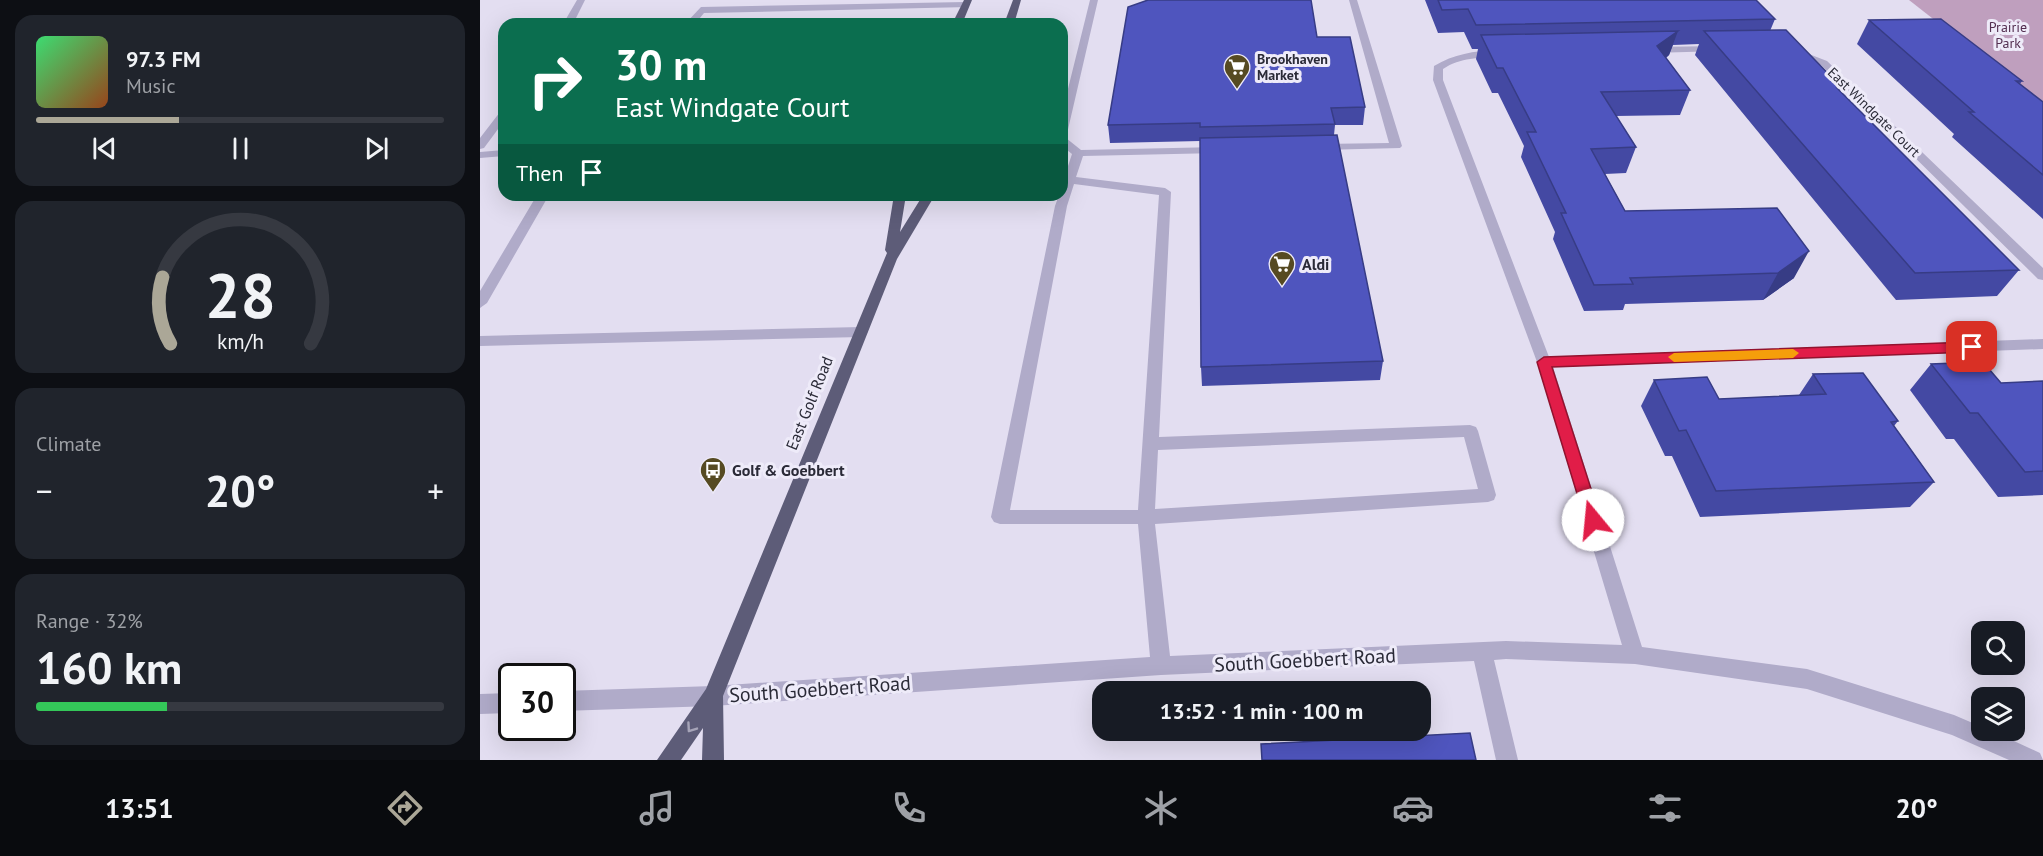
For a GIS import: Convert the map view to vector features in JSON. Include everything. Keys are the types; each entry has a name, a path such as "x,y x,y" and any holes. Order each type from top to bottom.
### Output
{"main road":[{"path":"1011,18 1017,0"},
{"path":"960,18 967,2"},
{"name":"East Golf Road","path":"890,259 899,201"},
{"name":"East Golf Road","path":"668,760 713,696 890,259 925,201"},
{"name":"East Golf Road","path":"713,696 713,760"}],"street":[{"path":"571,18 581,0"},
{"path":"1068,112 1094,0"},
{"path":"1313,147 1396,146 1353,0"},
{"path":"695,18 701,10 967,2"},
{"path":"1637,50 1731,48"},
{"name":"East Windgate Court","path":"1780,48 1808,55 1824,63 2043,276"},
{"path":"1508,53 1473,54 1451,59 1438,68 1438,80 1544,362 1635,655"},
{"path":"480,146 498,122"},
{"path":"1068,144 1078,153 1231,150"},
{"path":"1068,183 1078,153"},
{"path":"480,155 498,154"},
{"path":"1069,180 1165,192 1146,517 1161,666"},
{"path":"480,303 540,201"},
{"path":"1063,201 1000,517 1146,517 1488,495 1470,431 1149,444"},
{"path":"480,341 861,332"},
{"path":"1544,362 2043,345"},
{"name":"South Goebbert Road","path":"576,701 713,696 1161,666 1506,650 1635,655 1807,679 1954,725 2033,760"},
{"path":"1482,652 1507,760"},
{"path":"480,704 498,703"}],"green space":[{"name":"Prairie Park","path":"1909,0 2043,0 2043,105"}],"building":[{"name":"Brookhaven Market","path":"1148,0 1311,0 1317,37 1350,37 1365,107 1331,108 1335,124 1200,127 1200,123 1108,125 1128,7"},
{"path":"1438,0 1756,0 1775,19 1476,25 1468,9 1442,10"},
{"path":"1941,19 2022,81 2016,81 2043,102 2043,175 1969,112 1974,112 1869,20"},
{"path":"1786,30 1842,88 1837,88 2019,270 1915,273 1704,31"},
{"path":"1678,31 1657,46 1690,90 1601,92 1636,147 1591,149 1625,211 1777,208 1809,251 1778,273 1630,278 1633,284 1594,285 1561,213 1566,213 1527,132 1536,132 1503,68 1497,68 1481,35"},
{"name":"Aldi","path":"1337,135 1383,361 1201,367 1200,138"},
{"path":"1983,362 2001,383 2043,381 2043,471 2025,472 1978,413 1970,413 1931,364"},
{"path":"1863,373 1898,421 1891,422 1934,482 1716,491 1686,430 1679,431 1654,380 1707,377 1719,399 1826,394 1813,374"},
{"path":"1470,733 1476,760 1262,760 1261,744 1318,741 1431,741 1431,735"}],"slow traffic":[{"path":"1674,357 1793,353"}],"place":[{"name":"Brookhaven Market","path":"1237,90"},
{"name":"Aldi","path":"1282,287"},
{"name":"Golf & Goebbert","path":"713,493"}],"route":[{"path":"1593,520 1544,362 1972,347"}]}
